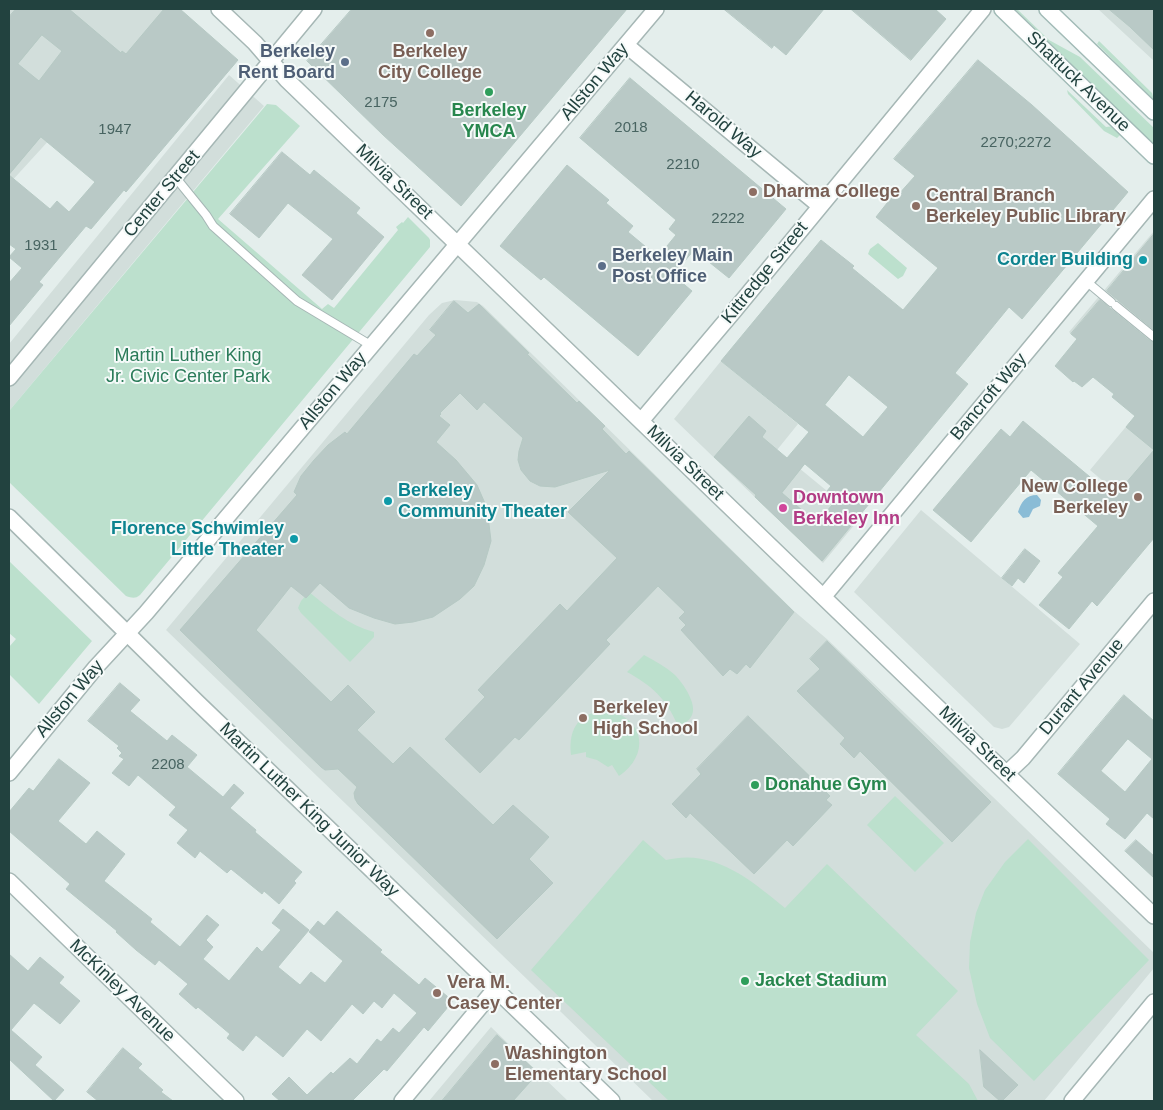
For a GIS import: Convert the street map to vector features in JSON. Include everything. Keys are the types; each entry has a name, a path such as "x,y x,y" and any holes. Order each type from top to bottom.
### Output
{"street":[{"name":"Milvia Street","path":"219,9 255,43 287,80 1154,916"},
{"name":"Center Street","path":"9,378 314,9"},
{"name":"Allston Way","path":"9,773 656,9"},
{"name":"Kittredge Street","path":"641,421 670,389 983,9"},
{"name":"Shattuck Avenue","path":"1002,9 1154,156"},
{"name":"Shattuck Avenue","path":"1047,9 1154,112"},
{"name":"Harold Way","path":"626,45 820,206"},
{"name":"Bancroft Way","path":"824,596 1154,199"},
{"name":"Martin Luther King Junior Way","path":"9,517 612,1101"},
{"name":"Durant Avenue","path":"1007,773 1023,758 1154,600"},
{"name":"McKinley Avenue","path":"9,880 236,1101"},
{"path":"402,1101 495,989"},
{"path":"1072,1101 1154,1002"}],"lane":[{"path":"176,178 213,226 298,301 372,346"},
{"path":"1086,281 1154,337"}],"shaded area":[{"path":"9,9 165,9 127,55 9,184"},
{"path":"1098,9 1154,9 1154,61"},
{"path":"229,75 264,106 9,411 9,344"},
{"path":"1154,231 1154,524 1090,470 1149,399 1069,332"},
{"name":"Berkeley High School","path":"455,300 477,302 483,306 794,611 828,640 1154,953 1154,968 1044,1101 653,1101 166,630 429,315 442,303"},
{"path":"721,361 798,424 777,450 860,518 823,563 674,419"},
{"path":"921,510 1080,644 1009,727 1002,729 994,727 854,592"},
{"name":"Washington Elementary School","path":"491,1027 568,1101 429,1101"}],"green space":[{"path":"1015,9 1049,40 1080,57 1154,128 1154,145"},
{"path":"1099,41 1152,93 1154,100 1097,44"},
{"path":"1067,90 1106,127 1115,126 1120,135 1117,138 1104,131 1068,94"},
{"name":"Martin Luther King Jr. Civic Center Park","path":"267,104 276,105 300,126 218,219 322,309 328,304 334,308 398,230 396,227 408,217 429,238 430,247 140,595 135,598 126,596 9,482 9,411"},
{"path":"878,243 907,268 903,276 898,279 868,254 870,249"},
{"path":"9,561 92,641 39,704 9,674 9,647 16,639 9,633"},
{"path":"309,592 348,621 374,632 374,637 350,662 298,608"},
{"path":"644,655 672,672 686,689 692,701 693,712 690,719 685,723 678,726 663,700 644,682 627,672"},
{"path":"608,710 630,721 636,729 639,739 636,758 629,768 619,776 612,765 608,767 597,760 586,757 586,752 571,755 572,736 578,723 590,714"},
{"path":"895,796 944,843 915,872 867,825"},
{"path":"1028,839 1149,960 1034,1081 990,1038 977,1004 969,968 970,942 976,913 985,890 1005,862"},
{"name":"Jacket Stadium","path":"643,840 666,860 684,857 700,859 731,869 759,887 785,908 827,864 958,991 916,1035 969,1084 978,1101 669,1101 531,970"}],"water":[{"path":"1037,495 1041,500 1040,506 1033,509 1029,517 1023,518 1018,512 1022,502 1030,496"}],"building":[{"path":"16,9 69,9 121,53 122,51 126,54 164,9 180,9 238,60 126,192 124,190 91,229 86,226 39,282 43,285 9,326 9,283 22,268 9,257 16,249 9,244 9,175 9,17","holes":["42,35 62,51 39,81 18,64","41,137 95,182 69,212 57,201 50,209 9,175"]},
{"path":"352,9 627,9 461,206 383,135 307,61"},
{"path":"724,9 824,9 786,55 774,45 772,48"},
{"path":"851,9 935,9 946,19 911,60"},
{"path":"1109,9 1154,9 1154,50 1130,27"},
{"path":"978,60 1032,105 1128,192 1022,319 1009,307 955,373 968,384 822,561 755,497 756,495 714,457 749,416 766,431 762,437 787,458 809,432 721,361 821,240 854,266 852,268 903,310 938,268 876,217 895,193 898,195 915,176 894,159","holes":["849,375 888,407 863,437 825,405","805,464 831,486 827,491 837,499 817,523 782,493"]},
{"path":"630,78 786,209 729,278 694,250 673,275 692,291 638,356 544,277 541,280 500,246 567,165 609,200 606,203 633,226 628,232 658,257 676,235 669,229 676,220 580,138"},
{"path":"282,152 310,175 314,170 360,208 356,213 384,237 332,300 302,275 333,239 288,203 259,238 230,214"},
{"name":"Corder Building","path":"1154,234 1154,330 1107,291"},
{"path":"1100,300 1150,341 1154,342 1154,450 1126,427 1135,416 1112,397 1114,394 1093,377 1082,387 1073,382 1055,366 1077,339 1071,334"},
{"path":"454,301 468,313 479,304 577,403 579,401 605,426 602,429 626,454 629,451 794,612 750,668 746,664 737,674 730,669 723,676 681,630 686,625 679,618 685,612 658,586 606,640 610,644 519,740 515,737 480,773 445,739 485,697 478,690 560,604 567,611 617,558 568,512 610,470 555,487 540,486 530,481 521,470 518,460 523,438 484,402 477,410 460,393 440,413 439,416 450,425 436,442 456,460 477,485 487,508 491,541 484,565 474,586 460,599 433,617 395,624 349,608 320,583 306,598 291,586 256,630 331,702 348,685 375,712 357,730 393,764 410,747 493,825 513,805 549,837 529,859 553,883 497,939 358,804 354,793 357,787 338,769 325,770 321,767 180,630 297,495 294,492 301,476 314,460 328,445 345,432 347,434 414,354 417,356 436,335 430,330"},
{"path":"1023,421 1114,497 1154,450 1154,538 1097,606 1092,601 1069,629 1039,605 1063,577 1058,573 1098,526 1031,470 971,542 933,510 1001,429 1010,437"},
{"path":"1025,549 1040,561 1024,583 1018,578 1012,586 1002,578"},
{"path":"827,641 991,802 952,842 860,751 854,758 840,744 845,738 797,691 820,669 810,659"},
{"path":"120,683 140,700 130,711 167,741 172,735 197,755 187,767 223,797 234,784 244,793 230,808 302,872 294,881 296,883 279,904 264,891 262,894 231,869 227,873 200,851 195,858 177,843 188,830 169,815 176,807 138,775 129,786 112,773 124,759 119,756 122,753 117,748 119,746 88,721"},
{"path":"1124,695 1154,721 1154,819 1147,813 1125,839 1106,824 1110,819 1058,774","holes":["1128,739 1152,759 1125,792 1101,771"]},
{"name":"Donahue Gym","path":"748,716 830,796 826,800 832,805 793,846 787,840 754,874 690,813 686,818 672,804 701,774 697,769"},
{"path":"59,759 90,783 58,821 86,844 97,831 125,854 104,881 152,919 150,922 180,947 207,915 219,925 206,940 213,947 203,959 229,981 257,947 262,952 281,930 272,923 283,909 309,930 278,967 300,985 311,972 325,983 343,961 309,932 318,921 324,926 337,911 382,950 380,952 419,985 425,978 453,1001 428,1031 424,1027 387,1071 384,1069 352,1101 280,1101 272,1094 289,1077 307,1095 331,1072 333,1074 350,1058 357,1064 377,1039 381,1042 393,1028 399,1033 417,1013 394,993 382,1008 374,1001 363,1014 352,1004 321,1041 307,1029 283,1057 256,1035 243,1051 227,1038 230,1034 179,994 188,984 159,960 155,965 136,950 117,931 66,889 70,884 9,831 9,812 29,788 33,791"},
{"path":"1136,840 1154,856 1154,878 1125,851"},
{"path":"9,954 28,971 40,957 64,977 59,983 80,1001 60,1024 34,1003 11,1030 42,1057 35,1065 64,1090 54,1101 9,1059"},
{"name":"Washington Elementary School","path":"497,1035 538,1073 513,1101 442,1101"},
{"path":"123,1048 142,1064 138,1068 163,1090 161,1092 173,1101 98,1101 87,1092"},
{"path":"980,1050 1018,1085 1002,1101 984,1087"}],"place":[{"name":"Berkeley City College","path":"430,33"},
{"name":"Berkeley Rent Board","path":"345,62"},
{"name":"Berkeley YMCA","path":"489,92"},
{"name":"Dharma College","path":"753,192"},
{"name":"Central Branch Berkeley Public Library","path":"916,206"},
{"name":"Corder Building","path":"1143,260"},
{"name":"Berkeley Main Post Office","path":"602,266"},
{"name":"New College Berkeley","path":"1138,497"},
{"name":"Berkeley Community Theater","path":"388,501"},
{"name":"Downtown Berkeley Inn","path":"783,508"},
{"name":"Florence Schwimley Little Theater","path":"294,539"},
{"name":"Berkeley High School","path":"583,718"},
{"name":"Donahue Gym","path":"755,785"},
{"name":"Jacket Stadium","path":"745,981"},
{"name":"Vera M. Casey Center","path":"437,993"},
{"name":"Washington Elementary School","path":"495,1064"}]}
